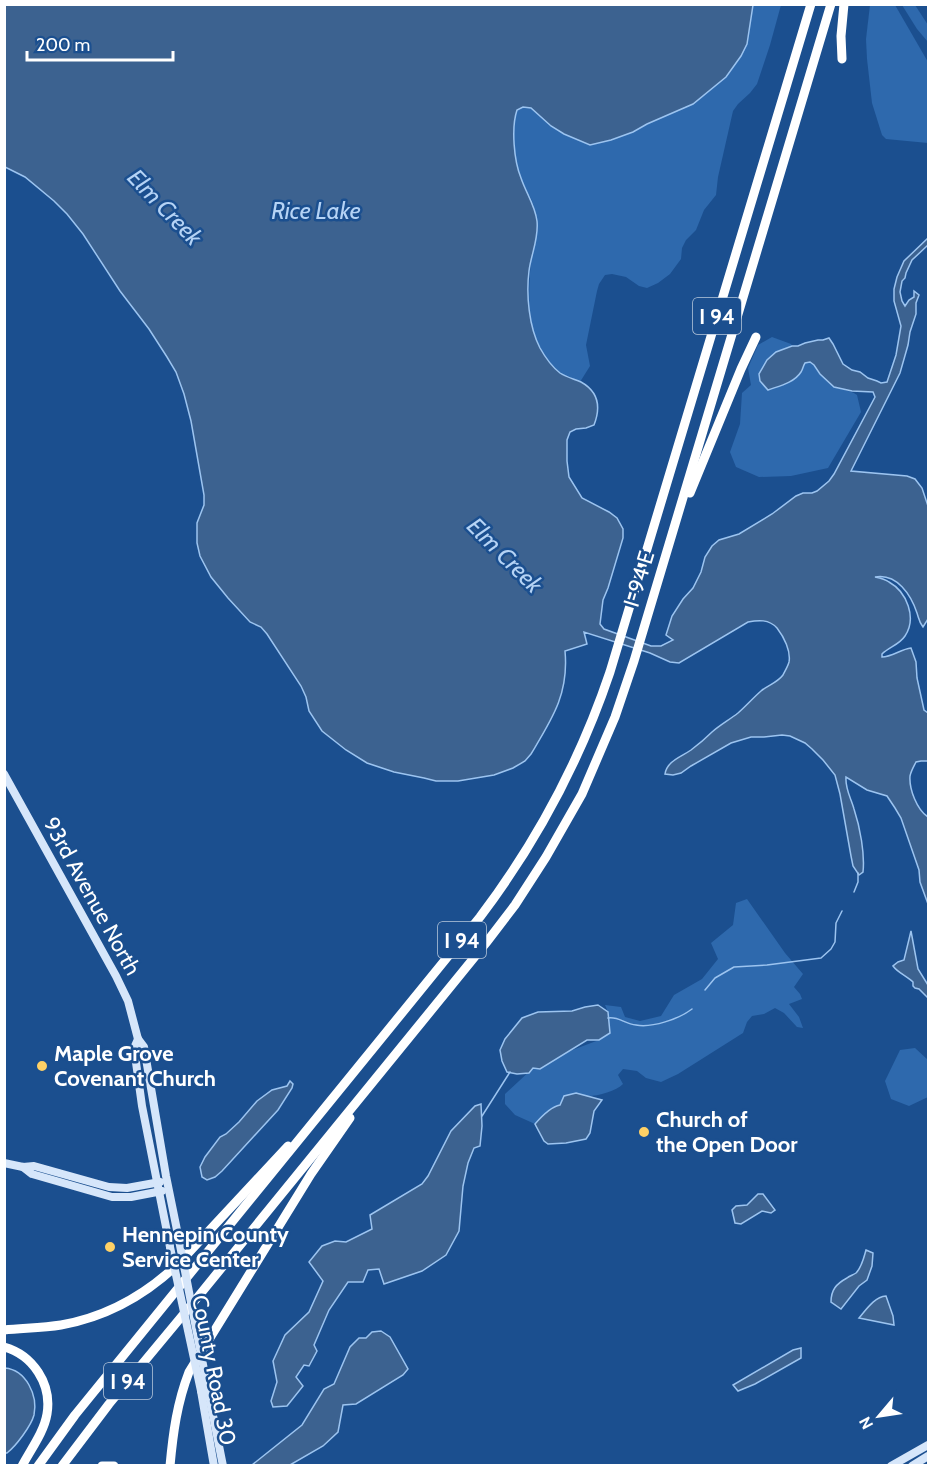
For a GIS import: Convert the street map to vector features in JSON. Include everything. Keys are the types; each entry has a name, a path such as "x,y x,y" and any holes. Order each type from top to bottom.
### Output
{"highway":[{"name":"I 94","path":"38,1466 75,1415 491,903 544,821 592,723 616,655 811,4"},
{"name":"I 94","path":"672,537 831,4"},
{"path":"842,59 841,36 844,4"},
{"path":"672,537 756,337"},
{"name":"I-94 E","path":"385,1067 500,925 546,857 582,794 615,717 672,537"},
{"name":"I 94","path":"62,1466 109,1404 385,1067"},
{"path":"170,1466 177,1407 189,1372 311,1174 385,1067"},
{"path":"4,1330 78,1321 114,1309 144,1292 180,1262 298,1135 322,1113"},
{"path":"4,1347 23,1355 34,1365 41,1376 48,1400 42,1430 22,1466"},
{"path":"102,1466 114,1466"}],"main road":[{"name":"93rd Avenue North","path":"4,774 120,984 128,1001 138,1039"},
{"name":"County Road 30","path":"214,1466 201,1391 142,1106 134,1048 138,1039 144,1047 167,1181 223,1466"},
{"path":"4,1163 23,1167 34,1166 105,1187 120,1189 167,1181"},
{"path":"23,1167 32,1174 112,1197 131,1197 169,1190"},
{"path":"891,1466 928,1445"},
{"path":"912,1466 928,1456"}],"shaded area":[{"path":"753,5 781,5 757,84 733,111 716,195 704,210 696,230 686,240 682,248 681,259 670,274 658,283 647,288 639,286 626,277 605,275 597,291 586,345 590,366 580,382 565,376 544,355 532,326 529,296 534,207 520,178 516,162 514,135 517,110 523,107 531,108 551,126 590,145 633,132 693,104 726,77 733,67"},
{"path":"870,5 895,5 928,62 928,143 886,139 882,135 872,103 867,59 866,39"},
{"path":"902,5 915,5 928,25 928,42 917,29"},
{"path":"772,337 792,346 778,351 767,360 802,367 805,363 810,362 834,387 857,395 861,412 828,468 791,476 759,477 736,467 730,452 740,424 742,393 751,385 748,368 758,345"},
{"path":"747,899 785,953 803,974 794,987 802,999 789,1004 799,1017 803,1028 797,1027 784,1013 775,1008 764,1014 752,1016 743,1033 678,1074 661,1082 646,1078 637,1071 623,1069 618,1075 623,1084 620,1087 595,1096 576,1093 546,1113 535,1124 515,1115 505,1104 505,1094 533,1068 540,1069 567,1052 599,1040 610,1033 605,1005 621,1007 625,1017 640,1021 661,1016 674,995 702,979 718,959 711,943 733,925 736,903"},
{"path":"915,1048 928,1060 928,1097 909,1106 891,1099 885,1081 900,1050"}],"water":[{"name":"Rice Lake","path":"4,5 753,5 747,44 726,77 693,104 633,132 590,145 551,126 531,108 523,107 517,110 514,144 517,163 537,221 537,234 528,280 531,321 536,340 551,364 562,374 587,386 597,400 594,425 570,432 567,440 567,461 569,477 582,498 617,518 623,529 623,538 603,600 600,624 604,629 651,646 661,646 673,640 666,635 672,616 693,588 705,557 712,546 719,540 739,534 796,496 817,491 829,481 875,397 873,392 834,387 810,362 805,363 801,372 794,379 768,390 760,381 759,374 767,360 776,352 792,346 829,338 843,364 868,378 881,383 887,382 896,355 901,326 894,301 897,277 904,261 928,238 928,245 912,260 902,281 900,292 905,306 914,297 914,291 919,295 900,373 851,471 907,476 915,479 922,488 928,506 928,619 923,627 911,599 902,587 890,578 875,577 887,581 901,592 910,614 905,636 882,654 882,657 911,648 916,662 924,710 928,713 928,761 916,762 910,776 914,799 928,817 928,904 920,882 919,870 901,818 895,808 887,796 867,790 846,777 847,789 862,840 863,872 859,875 853,866 835,775 805,743 782,735 751,737 731,743 681,773 665,774 671,763 697,746 783,675 789,662 788,649 777,628 767,622 748,622 679,663 670,662 650,653 584,632 587,644 565,651 566,666 562,693 552,717 531,754 525,761 513,768 494,775 458,781 436,781 394,772 367,763 322,731 309,711 301,686 267,634 261,627 250,622 228,598 211,577 200,556 197,543 197,523 204,505 204,495 191,421 176,372 149,329 67,214 25,177 5,167"},
{"path":"911,931 918,969 928,985 928,998 893,966 904,960"},
{"path":"598,1005 608,1012 610,1033 599,1040 587,1040 540,1069 533,1068 529,1073 507,1072 500,1050 505,1039 522,1018 538,1012 572,1011"},
{"path":"290,1081 293,1084 292,1088 278,1110 222,1171 207,1180 202,1177 200,1167 220,1137 239,1122 257,1101 272,1090 287,1086"},
{"path":"576,1093 602,1100 594,1111 590,1133 586,1139 548,1144 535,1124 549,1110 560,1105 564,1096"},
{"path":"481,1104 480,1146 474,1148 468,1163 463,1186 459,1231 446,1255 422,1271 384,1284 379,1269 368,1270 363,1282 348,1282 329,1310 314,1345 317,1351 309,1366 304,1365 296,1377 303,1386 287,1406 273,1407 271,1401 277,1382 273,1361 285,1335 309,1312 323,1281 309,1262 322,1246 335,1241 346,1242 372,1229 370,1215 422,1184 451,1131 475,1106"},
{"path":"758,1194 763,1194 775,1210 771,1213 762,1211 741,1224 735,1223 732,1210 736,1206 747,1205"},
{"path":"866,1250 873,1253 872,1266 867,1280 859,1286 841,1309 831,1302 833,1291 840,1283 858,1271"},
{"path":"886,1296 894,1325 859,1318 874,1301"},
{"path":"381,1331 390,1337 408,1369 403,1375 356,1404 343,1405 338,1432 323,1446 290,1465 252,1465 302,1425 324,1389 334,1384 350,1347 359,1338 366,1338 372,1332"},
{"path":"801,1348 801,1358 755,1384 738,1391 733,1385 793,1350"},
{"path":"5,1368 19,1373 24,1378 32,1392 35,1407 27,1430 7,1453 4,1453"}],"waterway":[{"path":"854,892 858,882 858,873"},
{"path":"705,990 715,978 734,967 821,958 835,942 836,923 842,911"},
{"path":"608,1018 642,1026 673,1019 692,1009"},
{"path":"482,1116 510,1072"}],"place":[{"name":"Maple Grove Covenant Church","path":"42,1066"},
{"name":"Church of the Open Door","path":"644,1132"},
{"name":"Hennepin County Service Center","path":"110,1247"}],"water label":[{"name":"Elm Creek","path":"165,207"},
{"name":"Elm Creek","path":"505,555"}]}
